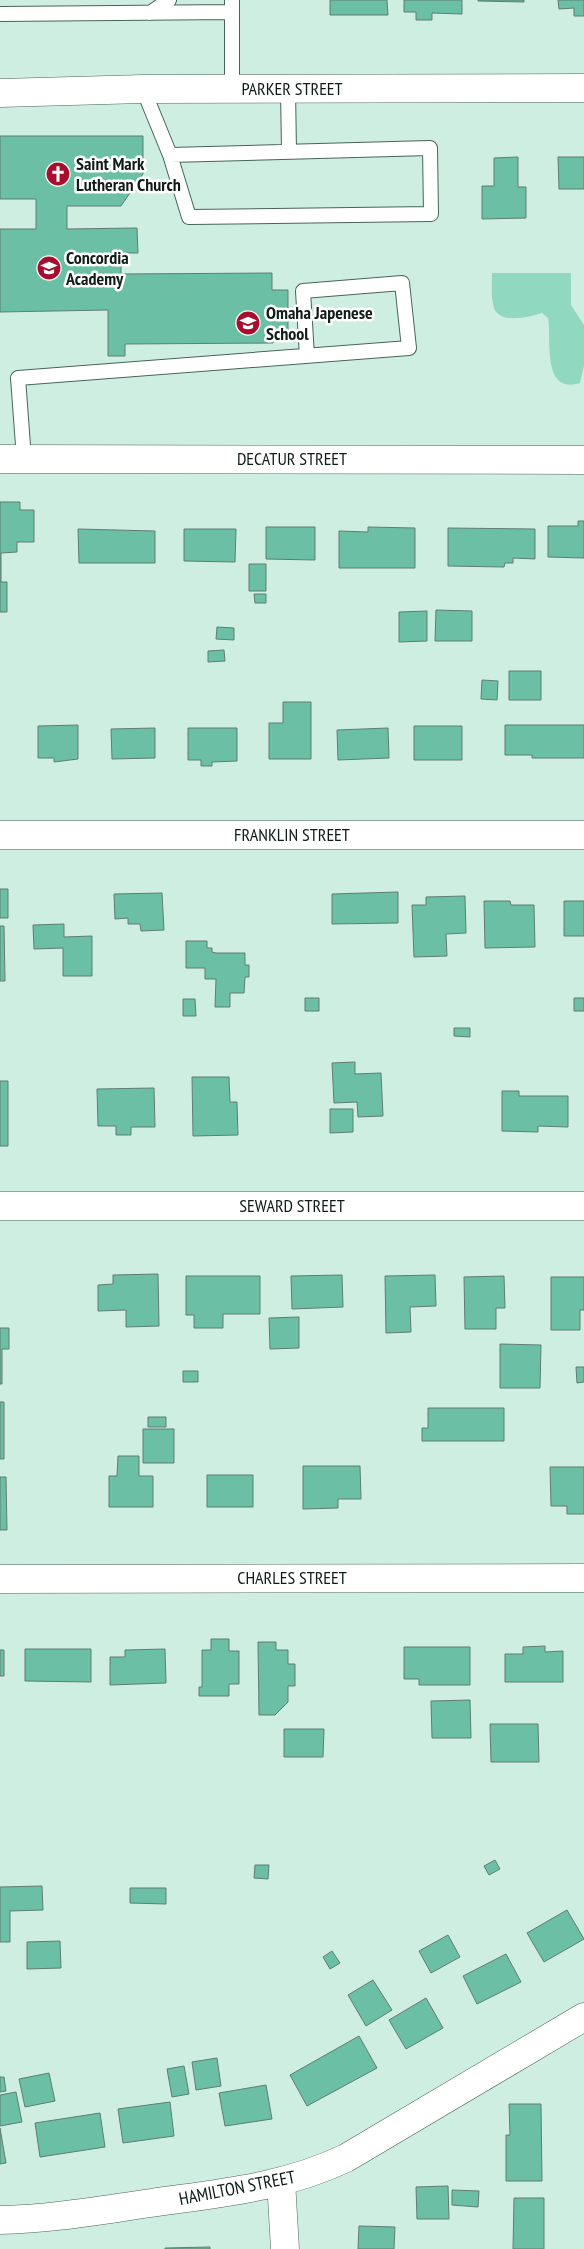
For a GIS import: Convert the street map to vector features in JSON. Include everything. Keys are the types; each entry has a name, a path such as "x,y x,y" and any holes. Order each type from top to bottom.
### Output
{"street":[{"name":"PARKER STREET","path":"0,93 144,89 584,88"},
{"name":"DECATUR STREET","path":"12,459 584,460"},
{"name":"FRANKLIN STREET","path":"0,836 584,835"},
{"name":"SEWARD STREET","path":"0,1206 584,1206"},
{"name":"CHARLES STREET","path":"0,1579 584,1578"},
{"name":"HAMILTON STREET","path":"0,2220 37,2219 252,2189 314,2173 346,2158 584,2017"},
{"path":"281,2182 285,2249"}],"lane":[{"path":"150,13 169,0"},
{"path":"0,14 150,13 232,6 232,89"},
{"path":"144,89 170,155 189,216 431,214 430,148 170,155"},
{"path":"288,89 289,152"},
{"path":"12,459 18,378 307,356 409,348 402,283 303,291 307,356"}],"green space":[{"path":"492,273 571,273 571,305 584,325 584,366 580,383 568,384 559,381 554,373 551,362 548,318 542,313 522,318 506,318 495,311 492,296"}],"building":[{"path":"330,0 387,0 388,15 330,15"},
{"path":"404,0 462,0 462,14 432,13 432,20 416,20 416,12 404,12"},
{"path":"524,0 524,2 478,1"},
{"path":"558,0 584,0 584,16 574,16 574,8 559,9"},
{"path":"0,136 143,136 143,174 121,206 67,206 67,229 137,228 138,253 121,253 121,274 272,273 272,290 288,290 288,336 273,336 273,343 125,344 125,356 108,356 108,310 0,312 0,229 36,229 36,199 0,199"},
{"path":"518,157 518,187 526,187 526,218 482,219 482,186 494,186 494,158"},
{"path":"558,157 584,157 584,189 559,189"},
{"path":"0,502 20,502 20,510 34,510 34,542 17,542 17,552 1,553 1,582 7,582 7,612 0,612"},
{"path":"578,521 584,521 584,558 548,557 548,526 578,526"},
{"path":"266,527 315,527 315,560 266,559"},
{"path":"368,527 415,528 415,568 339,568 339,531 368,532"},
{"path":"448,528 535,529 535,559 513,558 513,563 505,563 504,567 448,566"},
{"path":"78,529 155,531 155,563 79,563"},
{"path":"184,529 236,529 235,562 184,561"},
{"path":"249,564 266,564 266,591 249,591"},
{"path":"254,594 266,594 266,603 255,603"},
{"path":"436,610 472,611 472,641 435,641"},
{"path":"427,611 427,641 399,642 399,612"},
{"path":"217,627 234,628 234,640 216,639"},
{"path":"224,650 225,661 208,662 208,651"},
{"path":"509,671 541,671 541,700 509,700"},
{"path":"482,680 498,681 497,700 481,699"},
{"path":"283,702 311,702 311,759 269,759 269,723 283,723"},
{"path":"78,725 78,759 54,762 54,758 38,758 38,726"},
{"path":"505,725 584,725 584,758 532,758 532,755 505,755"},
{"path":"414,726 462,726 462,760 414,760"},
{"path":"155,728 155,758 112,759 111,729"},
{"path":"188,728 237,728 237,761 212,762 212,766 201,766 201,760 188,760"},
{"path":"388,728 389,758 338,760 337,730"},
{"path":"0,889 8,889 8,918 0,918"},
{"path":"398,892 398,923 332,924 332,894"},
{"path":"162,893 164,930 141,931 140,924 128,924 128,918 115,919 114,894"},
{"path":"465,896 466,933 446,934 447,956 414,957 412,905 426,905 426,897"},
{"path":"484,901 510,901 511,905 534,905 535,947 485,948"},
{"path":"564,901 584,901 584,936 564,936"},
{"path":"64,924 64,937 92,936 92,976 63,976 63,948 34,949 33,925"},
{"path":"0,926 4,926 5,981 0,981"},
{"path":"186,941 207,941 207,948 212,948 212,952 216,953 245,953 245,965 249,965 249,977 245,977 244,993 230,993 230,1007 215,1007 216,979 205,979 205,968 186,968"},
{"path":"305,998 319,998 319,1011 305,1011"},
{"path":"574,998 584,998 584,1011 574,1011"},
{"path":"183,999 195,999 196,1016 183,1016"},
{"path":"454,1028 470,1028 470,1037 454,1036"},
{"path":"355,1062 355,1074 381,1073 383,1116 358,1117 357,1102 334,1103 332,1063"},
{"path":"192,1077 229,1077 230,1102 237,1102 238,1135 193,1136"},
{"path":"0,1081 8,1081 8,1146 0,1146"},
{"path":"154,1088 155,1127 131,1127 131,1135 116,1135 116,1126 98,1126 97,1089"},
{"path":"502,1091 519,1091 519,1096 568,1096 568,1127 538,1126 538,1132 502,1131"},
{"path":"330,1109 353,1109 353,1132 330,1133"},
{"path":"158,1274 159,1326 126,1327 126,1310 98,1311 98,1285 113,1284 113,1275"},
{"path":"342,1275 343,1307 292,1309 291,1276"},
{"path":"435,1275 436,1306 410,1307 411,1332 386,1333 385,1276"},
{"path":"186,1276 260,1276 260,1314 223,1314 223,1328 194,1328 194,1315 186,1315"},
{"path":"504,1276 505,1308 496,1308 496,1329 465,1329 464,1277"},
{"path":"551,1277 584,1277 584,1310 580,1310 580,1330 551,1330"},
{"path":"299,1317 299,1348 270,1349 269,1318"},
{"path":"0,1328 9,1328 9,1349 2,1349 2,1384 0,1384"},
{"path":"500,1344 541,1345 540,1388 500,1388"},
{"path":"576,1367 584,1367 584,1382 577,1383"},
{"path":"183,1371 198,1371 198,1382 183,1382"},
{"path":"0,1402 4,1402 4,1459 0,1459"},
{"path":"428,1408 504,1408 504,1441 422,1441 422,1428 428,1428"},
{"path":"148,1417 166,1417 166,1427 148,1427"},
{"path":"143,1429 174,1429 174,1463 143,1463"},
{"path":"118,1456 139,1456 139,1476 153,1476 153,1507 109,1507 109,1476 117,1476"},
{"path":"303,1466 360,1466 361,1499 338,1499 338,1508 303,1509"},
{"path":"550,1467 584,1467 584,1514 567,1514 567,1506 551,1506"},
{"path":"207,1475 253,1475 253,1507 207,1507"},
{"path":"0,1477 6,1477 7,1530 0,1530"},
{"path":"211,1639 229,1639 229,1651 239,1651 239,1684 229,1684 229,1696 199,1696 199,1687 202,1687 202,1650 211,1650"},
{"path":"258,1642 276,1642 276,1650 288,1650 288,1664 295,1664 295,1686 288,1686 288,1702 275,1715 259,1715"},
{"path":"545,1646 545,1652 563,1651 563,1682 505,1682 505,1654 523,1654 523,1647"},
{"path":"404,1647 470,1647 470,1685 419,1685 419,1679 404,1679"},
{"path":"25,1649 91,1649 91,1682 25,1681"},
{"path":"165,1649 166,1683 110,1685 110,1657 125,1657 125,1650"},
{"path":"0,1650 4,1650 4,1676 0,1676"},
{"path":"470,1700 471,1738 432,1738 431,1701"},
{"path":"490,1724 538,1724 539,1762 491,1762"},
{"path":"284,1729 324,1729 323,1757 284,1757"},
{"path":"495,1860 500,1869 489,1875 484,1866"},
{"path":"255,1865 269,1865 268,1879 254,1878"},
{"path":"42,1886 43,1910 10,1911 10,1942 0,1942 0,1887"},
{"path":"130,1888 166,1888 166,1904 130,1903"},
{"path":"567,1910 584,1939 544,1962 527,1933"},
{"path":"448,1935 460,1957 431,1973 419,1951"},
{"path":"60,1941 61,1968 27,1969 27,1942"},
{"path":"332,1951 340,1963 330,1969 323,1957"},
{"path":"506,1954 521,1982 477,2004 463,1976"},
{"path":"373,1980 392,2010 366,2026 348,1995"},
{"path":"426,1998 443,2028 406,2049 389,2020"},
{"path":"359,2036 377,2068 307,2106 290,2075"},
{"path":"217,2058 221,2086 196,2090 192,2062"},
{"path":"184,2066 189,2094 172,2097 167,2069"},
{"path":"49,2073 55,2101 25,2107 19,2079"},
{"path":"0,2077 4,2077 6,2091 0,2092"},
{"path":"266,2085 272,2119 225,2126 219,2093"},
{"path":"16,2092 22,2122 0,2126 0,2095"},
{"path":"170,2102 174,2136 123,2143 118,2109"},
{"path":"509,2104 541,2104 542,2181 506,2181 506,2135 510,2135"},
{"path":"100,2113 105,2147 40,2157 35,2123"},
{"path":"0,2128 6,2163 0,2164"},
{"path":"448,2186 449,2219 417,2219 416,2187"},
{"path":"452,2190 479,2191 478,2207 452,2205"},
{"path":"514,2198 544,2198 544,2249 513,2249"},
{"path":"359,2226 395,2227 394,2249 358,2249"},
{"path":"210,2247 210,2249 165,2249 165,2248"}],"place":[{"name":"Saint Mark Lutheran Church","path":"58,174"},
{"name":"Concordia Academy","path":"49,268"},
{"name":"Omaha Japenese School","path":"248,323"}]}
